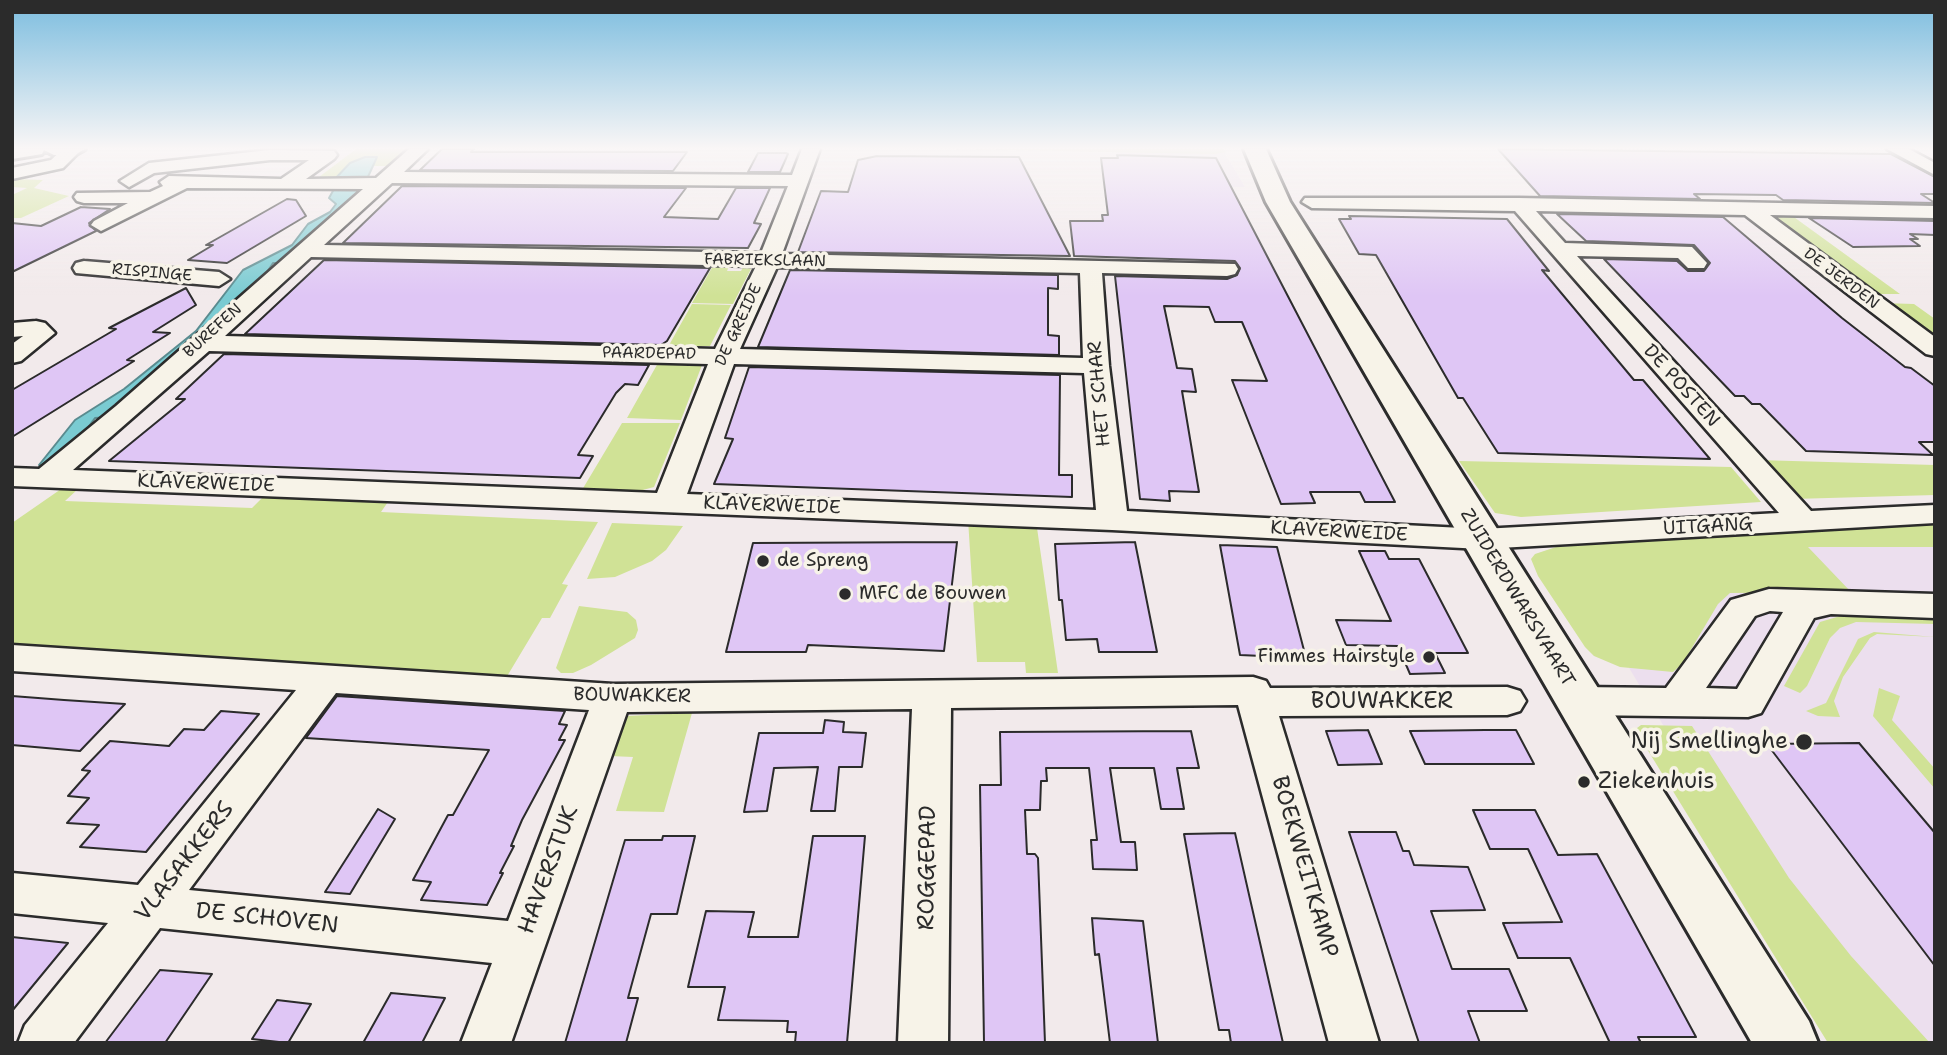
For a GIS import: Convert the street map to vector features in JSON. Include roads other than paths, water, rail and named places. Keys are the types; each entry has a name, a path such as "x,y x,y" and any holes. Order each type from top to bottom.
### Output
{"street":[{"path":"101,225 155,198"},
{"name":"BUREFEN","path":"54,479 363,198"},
{"name":"DE GREIDE","path":"669,502 723,356 769,261 793,198"},
{"name":"ZUIDERDWARSVAART","path":"1276,198 1787,1043"},
{"path":"1312,202 1935,212"},
{"name":"DE POSTEN","path":"1519,204 1804,522"},
{"name":"DE JERDEN","path":"1748,208 1935,349"},
{"path":"1559,249 1684,252 1696,263"},
{"name":"FABRIEKSLAAN","path":"304,251 1227,269"},
{"name":"HET SCHAR","path":"1091,267 1096,366 1112,520"},
{"name":"RISPINGE","path":"84,268 219,279"},
{"path":"12,330 36,328 43,333 12,356"},
{"name":"PAARDEPAD","path":"201,343 1096,366"},
{"name":"KLAVERWEIDE","path":"12,477 1112,520 1482,539"},
{"name":"UITGANG","path":"1482,539 1935,514"},
{"path":"1579,701 1684,690 1717,678 1767,601 1935,606"},
{"path":"1684,690 1728,702 1748,703 1801,610 1825,604"},
{"name":"BOUWAKKER","path":"12,658 325,681 612,698 932,694 1507,701"},
{"name":"VLASAKKERS","path":"43,1043 325,681"},
{"name":"ROGGEPAD","path":"923,1043 932,694"},
{"name":"BOEKWEITKAMP","path":"1255,697 1354,1043"},
{"name":"HAVERSTUK","path":"486,1043 612,698"},
{"name":"DE SCHOVEN","path":"12,893 522,944"}],"water":[{"path":"329,198 355,198 281,263 273,263 260,283 109,417 95,418 70,452 50,467 39,465 75,420 124,389 196,331 243,270 292,245 308,224 330,212 336,204"}],"place":[{"name":"de Spreng","path":"763,561"},
{"name":"MFC de Bouwen","path":"845,594"},
{"name":"Fimmes Hairstyle","path":"1429,657"},
{"name":"Nij Smellinghe","path":"1804,742"},
{"name":"Ziekenhuis","path":"1584,782"}]}
